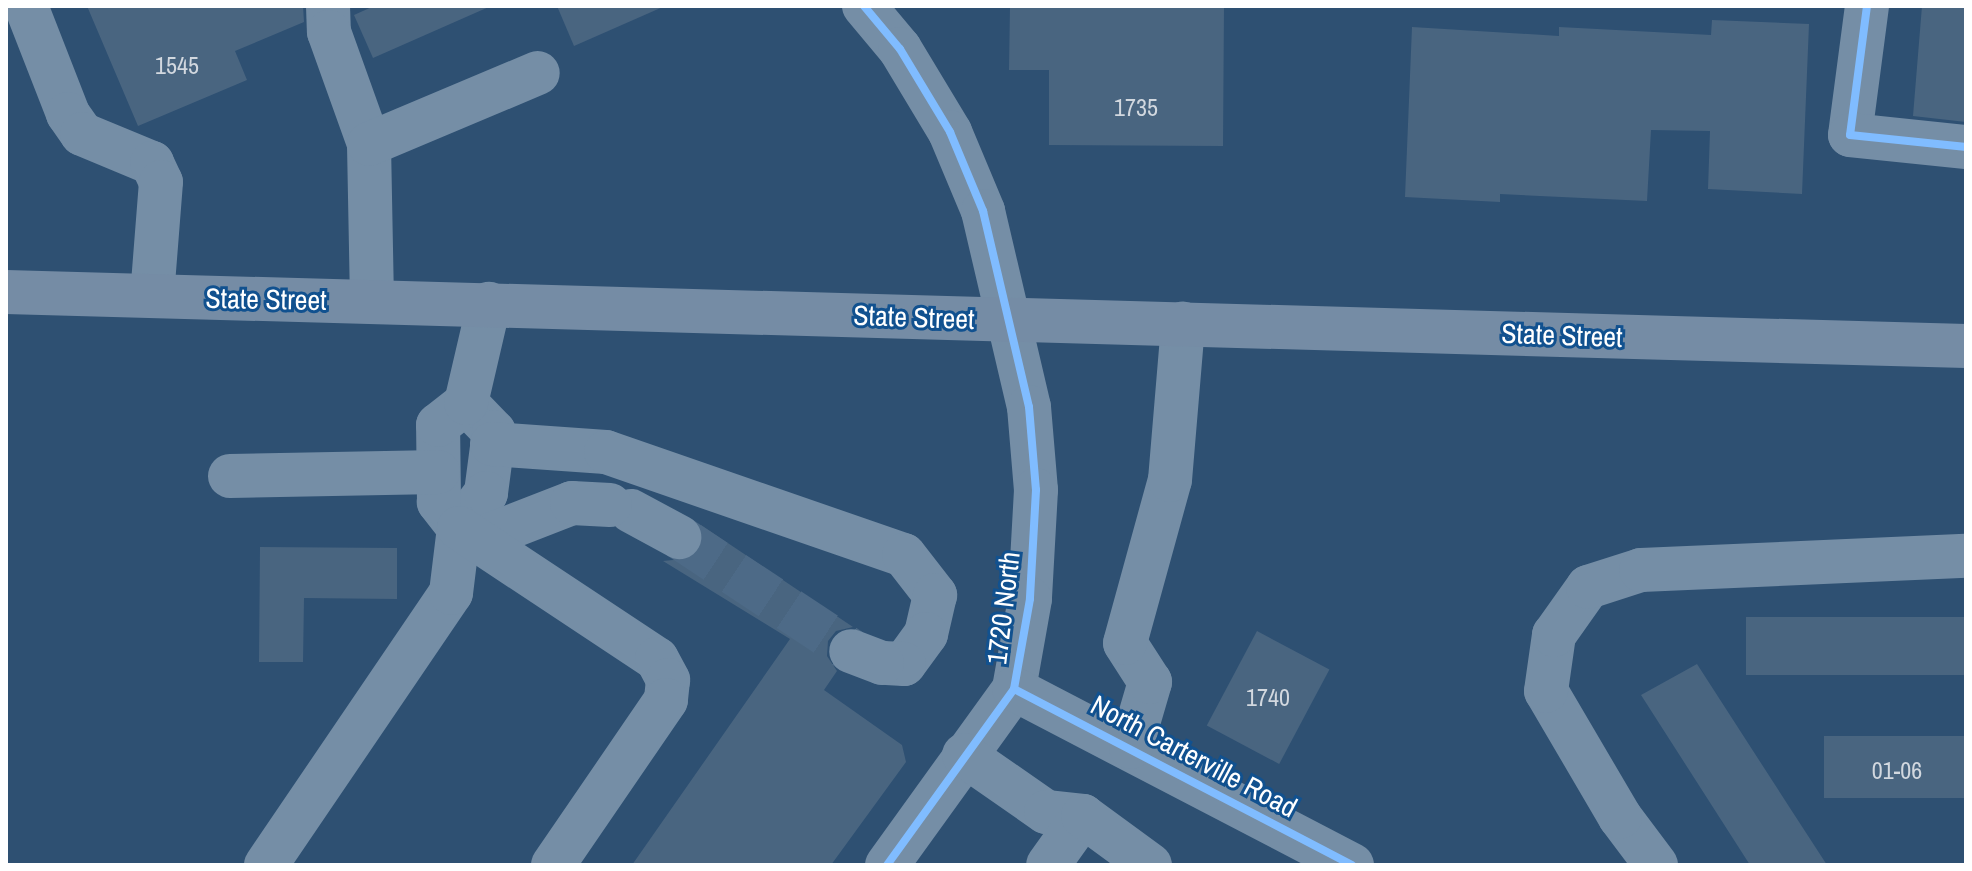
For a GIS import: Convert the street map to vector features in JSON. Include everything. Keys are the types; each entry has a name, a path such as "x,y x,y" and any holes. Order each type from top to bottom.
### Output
{"main road":[{"name":"State Street","path":"6,292 1966,346"}],"street":[{"path":"26,6 68,114 82,134 152,163 161,182 152,296"},
{"path":"328,6 329,32 369,144 372,301"},
{"name":"1720 North","path":"866,6 900,49 950,132 983,211 1006,320 1029,407 1036,490 1030,599 1014,689 887,865"},
{"path":"1867,6 1850,135 1950,146"},
{"path":"369,144 538,73"},
{"path":"489,304 466,403 438,425 439,502 468,534 657,659 668,680 666,700 553,865"},
{"path":"1131,747 1150,682 1125,643 1170,480 1183,324"},
{"path":"266,865 451,593 468,534 486,493 494,432 466,403"},
{"path":"492,444 621,456 904,555 935,595 926,634 904,664 882,663 851,651"},
{"path":"230,476 438,472"},
{"path":"468,534 572,503 635,521"},
{"path":"1656,865 1620,817 1546,691 1554,635 1588,587 1641,570 1966,556"},
{"name":"North Carterville Road","path":"1014,689 1131,747 1352,865"},
{"path":"964,755 1046,812 1083,816 1150,865"},
{"path":"1048,865 1083,816"}],"building":[{"path":"87,6 303,6 304,22 235,51 247,80 138,126"},
{"path":"374,6 491,6 373,58 354,15"},
{"path":"557,6 665,6 574,46"},
{"path":"1010,6 1224,6 1223,146 1049,145 1049,70 1009,70"},
{"path":"1922,6 1966,6 1966,122 1913,116"},
{"path":"1712,20 1809,24 1802,194 1708,189 1710,131 1651,130 1647,201 1500,194 1500,202 1405,197 1412,27 1559,36 1559,27 1711,35"},
{"path":"701,525 853,627 836,631 828,641 827,656 837,671 824,690 902,745 906,762 831,865 632,865 790,639 663,561 693,558 701,548"},
{"path":"260,547 397,548 397,599 304,598 303,662 259,662"},
{"path":"1746,617 1966,617 1966,675 1746,675"},
{"path":"1257,631 1329,669 1279,764 1207,725"},
{"path":"1697,664 1827,865 1750,865 1641,695"},
{"path":"1824,736 1966,736 1966,798 1824,798"}],"tunnel":[{"path":"679,537 851,651"}],"cycle path":[{"path":"864,6 900,49 950,132 983,211 1029,407 1036,490 1030,599 1014,689 887,865"},
{"path":"1867,6 1850,135 1966,147"},
{"path":"1014,689 1352,865"}]}
